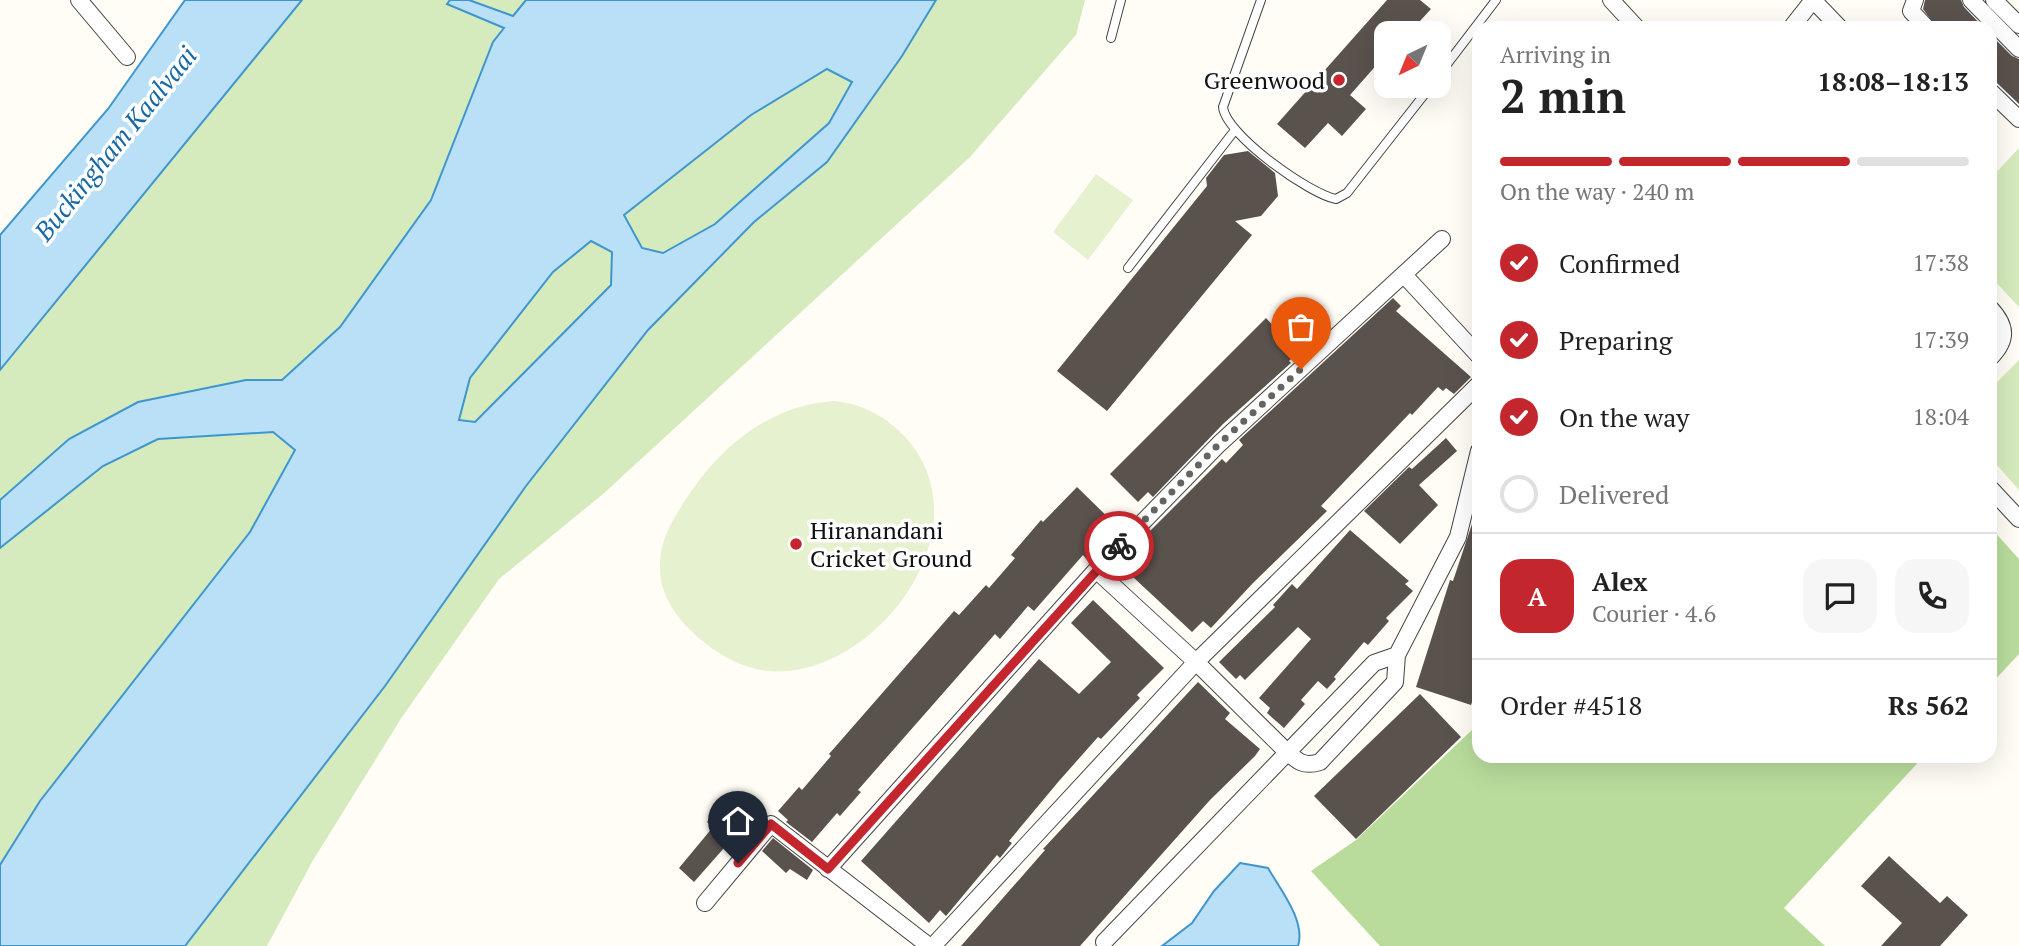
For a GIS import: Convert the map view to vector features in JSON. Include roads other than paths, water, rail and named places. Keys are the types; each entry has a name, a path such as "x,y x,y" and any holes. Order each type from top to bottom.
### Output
{"street":[{"path":"79,0 127,57"},
{"path":"1611,0 1630,21"},
{"path":"1796,21 1813,0 1833,21"},
{"path":"1915,0 1911,11 1920,21"},
{"path":"1971,0 1992,21"},
{"path":"1994,0 2019,25"},
{"path":"1997,27 2019,49"},
{"path":"1997,97 2019,120"},
{"path":"828,869 1096,570 1219,444 1405,276 1442,239"},
{"path":"1405,276 1472,348"},
{"path":"1997,316 2003,323 2004,330 1997,351"},
{"path":"705,903 771,824 931,946 1196,662 1472,391"},
{"path":"1096,570 1196,662 1300,764 1320,762 1395,682 1397,655 1458,537 1472,480"},
{"path":"1997,495 2019,519"},
{"path":"1105,945 1286,751 1374,663 1397,655"}],"lane":[{"path":"1111,37 1121,0"},
{"path":"1261,0 1223,107 1228,124 1309,190 1336,199 1360,180 1422,98"},
{"path":"1480,21 1496,0"},
{"path":"1451,59 1472,31"},
{"path":"1128,268 1235,130"}],"water":[{"name":"Buckingham Kaalvaai","path":"185,0 302,0 0,370 0,235 108,109"},
{"path":"450,0 469,0 513,16 526,0 936,0 902,56 827,162 754,222 648,330 526,486 385,686 185,946 0,946 0,865 40,801 250,532 295,450 273,432 158,439 103,466 0,548 0,500 69,439 138,402 246,380 282,380 340,327 431,200 493,42 504,28 447,4","holes":["827,69 852,82 829,123 715,224 663,253 642,248 624,215 751,115","591,241 612,252 611,285 475,422 459,420 470,378 553,272"]},
{"path":"1240,863 1268,868 1295,916 1300,936 1298,946 1162,946 1192,923 1214,891"}],"place":[{"name":"Greenwood","path":"1339,80"},
{"name":"Hiranandani Cricket Ground","path":"796,544"}]}
